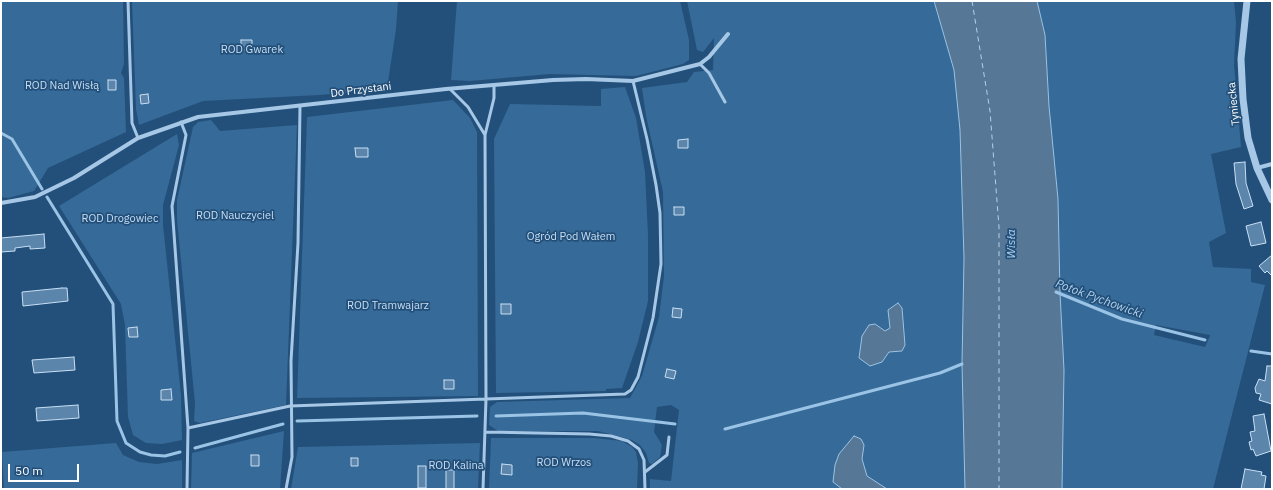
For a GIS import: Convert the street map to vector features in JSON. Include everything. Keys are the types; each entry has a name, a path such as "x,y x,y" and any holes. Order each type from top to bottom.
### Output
{"street":[{"name":"Tyniecka","path":"1247,1 1241,59 1243,99 1248,138 1257,168 1272,200"},
{"name":"Do Przystani","path":"1,203 35,197 74,178 138,138 198,117 494,85 586,79 633,81 700,64 709,57 728,34"},
{"path":"1257,168 1272,164"}],"lane":[{"path":"128,1 132,123 138,138"},
{"path":"700,64 709,73 725,102"},
{"path":"188,428 290,406 625,394 631,390 638,377 653,318 661,257 660,213 656,186 647,139 633,81"},
{"path":"483,489 486,432 485,135 494,98 494,85"},
{"path":"450,89 468,107 485,135"},
{"path":"286,489 292,457 290,406 291,361 298,243 300,106"},
{"path":"181,122 186,135 172,206 188,428 187,489"},
{"path":"486,432 589,434 611,436 628,441 639,449 644,460 645,489"},
{"path":"644,472 667,455 669,437"}],"green space":[{"name":"ROD Nad Wisłą","path":"1,1 123,1 124,64 121,73 124,78 126,132 48,168 34,191 8,198 1,197"},
{"name":"ROD Gwarek","path":"132,1 398,1 396,29 387,89 319,95 203,101 139,125 136,109"},
{"path":"457,1 680,1 689,40 689,60 683,64 636,76 550,74 470,81 451,80"},
{"path":"687,1 934,1 954,70 960,119 963,234 966,249 963,298 969,327 966,489 650,489 650,479 671,481 679,410 671,405 657,407 654,432 662,445 660,457 652,464 649,463 646,453 640,445 632,440 598,431 498,431 489,425 490,407 497,402 630,398 642,376 659,317 664,276 663,192 646,116 642,88 687,82 694,72 713,70 714,38 703,52 697,50"},
{"path":"1037,1 1234,1 1236,22 1234,65 1241,147 1211,154 1226,233 1209,242 1213,267 1251,269 1251,282 1265,285 1213,489 1062,489 1064,370 1060,293 1058,199 1049,106 1045,35","holes":["1156,325 1210,335 1205,347 1154,335"]},
{"name":"Ogród Pod Wałem","path":"625,87 636,118 645,172 648,235 648,301 638,342 622,388 606,389 606,391 496,393 494,139 510,104 601,106 601,89"},
{"name":"ROD Tramwajarz","path":"453,100 470,118 477,132 478,396 297,398 307,117"},
{"name":"ROD Nauczyciel","path":"211,120 220,131 297,125 286,405 200,423 194,421 195,403 177,220 177,200 193,127 198,122"},
{"name":"ROD Drogowiec","path":"177,134 179,145 163,205 163,225 181,395 182,440 162,444 146,443 133,435 128,417 125,325 121,304 59,206"},
{"path":"284,431 280,489 191,489 192,453"},
{"name":"ROD Wrzos","path":"491,438 594,438 622,441 632,447 636,452 638,463 637,489 489,489"},
{"path":"116,443 123,455 139,462 157,464 182,460 182,489 4,489 2,452"},
{"name":"ROD Kalina","path":"480,443 478,489 291,489 298,447"}],"water":[{"name":"Wisła","path":"934,1 1037,1 1045,35 1049,106 1058,199 1060,293 1064,370 1062,489 965,489 962,364 964,258 960,130 954,70"},
{"path":"898,303 902,308 905,345 902,351 889,352 882,362 870,366 859,358 862,336 869,325 875,324 885,331 890,328 888,310"},
{"path":"854,436 861,439 864,445 862,459 867,476 887,489 842,489 833,482 835,465 839,454"}],"building":[{"path":"241,40 252,40 252,50 241,50"},
{"path":"108,80 116,80 116,90 108,90"},
{"path":"148,94 149,103 141,104 140,95"},
{"path":"688,139 688,148 678,148 678,140"},
{"path":"355,148 368,148 368,157 356,157"},
{"path":"1245,162 1246,183 1253,206 1244,209 1236,184 1234,163"},
{"path":"674,207 684,207 684,215 674,215"},
{"path":"1261,222 1266,243 1251,246 1246,226"},
{"path":"44,234 45,248 30,249 30,246 15,248 15,251 1,252 1,238"},
{"path":"1272,255 1272,276 1267,271 1265,273 1259,266"},
{"path":"67,288 68,301 23,306 22,292"},
{"path":"501,304 511,304 511,314 501,314"},
{"path":"673,308 682,309 681,318 672,317"},
{"path":"137,327 138,337 129,337 128,328"},
{"path":"74,357 75,370 34,373 32,360"},
{"path":"1267,366 1272,366 1272,404 1259,400 1261,394 1256,393 1255,388 1259,379 1265,381"},
{"path":"667,369 676,371 674,379 665,377"},
{"path":"444,380 454,380 454,389 444,389"},
{"path":"171,389 172,400 161,400 161,390"},
{"path":"78,405 79,418 37,421 36,408"},
{"path":"1264,414 1271,451 1256,456 1253,449 1251,450 1249,442 1252,441 1250,432 1255,431 1253,416"},
{"path":"251,455 259,455 259,466 251,466"},
{"path":"351,458 358,458 358,466 351,466"},
{"path":"502,464 512,465 512,475 501,474"},
{"path":"418,466 426,466 426,488 418,488"},
{"path":"1245,469 1262,472 1261,475 1266,476 1264,489 1241,489"},
{"path":"446,470 454,470 454,489 446,489"}],"waterway":[{"path":"1,133 12,139 42,189"},
{"path":"47,197 113,304 117,421 126,443 140,452 151,455 165,456 180,452"},
{"name":"Potok Pychowicki","path":"1056,292 1122,319 1205,340"},
{"name":"Potok Pychowicki","path":"1251,351 1272,354"},
{"path":"725,429 940,373 962,364"},
{"path":"496,416 583,413 675,424"},
{"path":"297,421 477,416"},
{"path":"195,448 283,424"}],"ferry route":[{"path":"972,1 990,111 999,227 999,489"}]}
